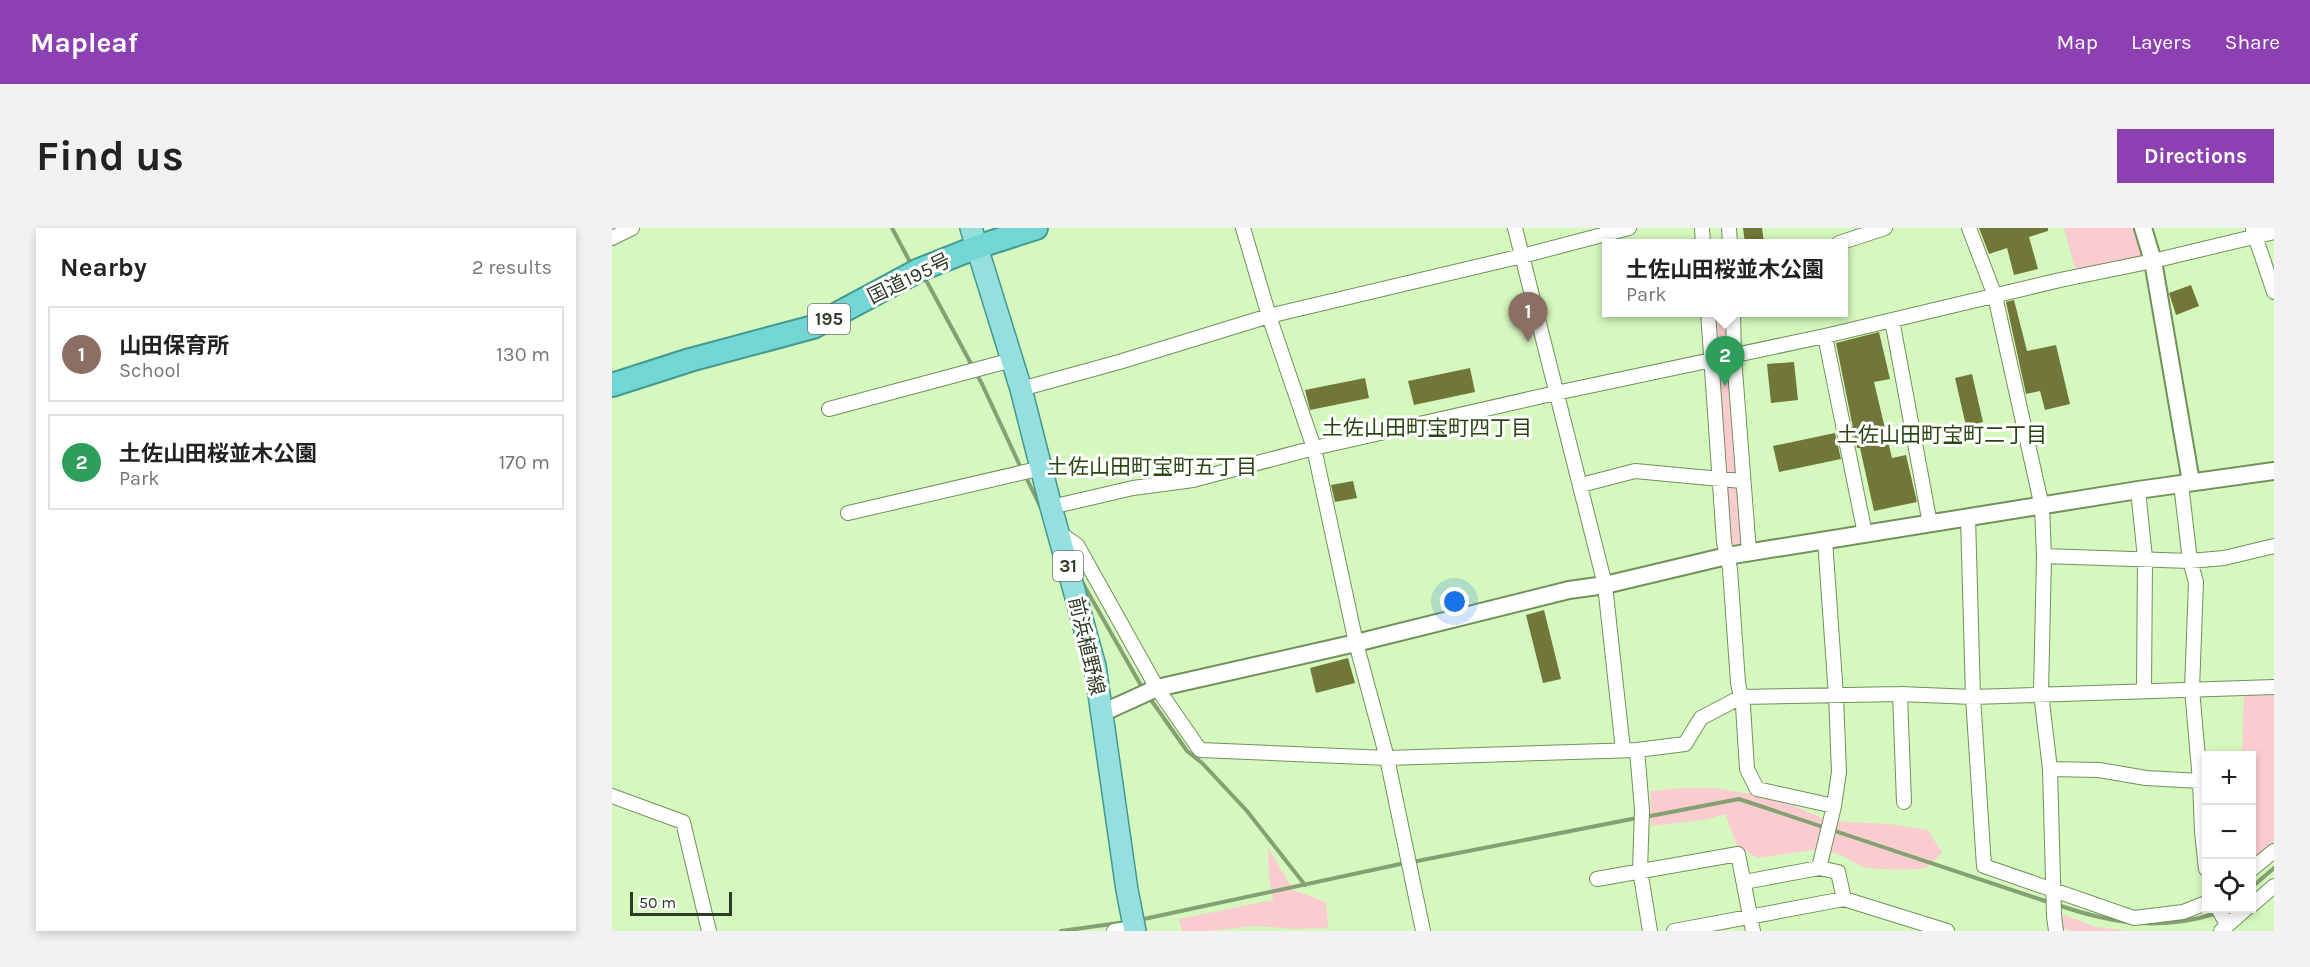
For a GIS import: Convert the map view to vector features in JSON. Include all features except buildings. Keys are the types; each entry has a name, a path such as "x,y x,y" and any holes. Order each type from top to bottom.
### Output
{"highway":[{"name":"国道195号","path":"612,385 690,360 813,327 919,270 974,237 1036,228"}],"main road":[{"name":"前浜植野線","path":"974,237 1021,389 1030,471 1051,507 1095,666 1134,924"}],"street":[{"path":"612,238 632,228"},
{"path":"1243,228 1269,316 1314,448 1356,643 1388,758 1423,931"},
{"path":"1515,228 1605,585 1623,750"},
{"path":"1021,389 1269,316 1629,228"},
{"path":"1848,240 1885,228"},
{"path":"1970,228 1995,296 2042,507 2044,556 2041,693 2050,770 2056,931"},
{"path":"2143,228 2153,261 2186,483 2190,561 2196,582 2192,689 2205,859"},
{"path":"1051,507 1132,488 1193,480 1314,448 1556,393 1734,357 2060,279 2153,261 2253,232 2274,231"},
{"path":"2253,232 2274,292"},
{"path":"1708,317 1720,480 1747,769 1757,789 1834,806"},
{"path":"1733,317 1742,481 1749,552"},
{"path":"1892,320 1930,524"},
{"path":"1825,336 1865,534"},
{"path":"829,409 1012,360"},
{"path":"848,513 1030,471"},
{"path":"1581,485 1635,471 1742,481"},
{"path":"1102,713 1150,692 1569,590 1605,585 1727,556 2138,490 2274,471"},
{"path":"2138,490 2145,558 2144,690"},
{"path":"1968,517 1973,697 1984,866 2054,894 2134,918 2183,912 2202,905"},
{"path":"1057,531 1077,545 1150,692 1200,750 1388,758 1637,750 1685,744 1701,718 1742,697 1900,694 1973,697 2274,687"},
{"path":"1819,868 1834,806 1839,771 1825,540"},
{"path":"2044,556 2190,561 2224,558 2274,546"},
{"path":"1900,694 1904,802"},
{"path":"1637,750 1642,810 1640,870 1650,931"},
{"path":"2050,770 2099,770 2146,778 2200,781"},
{"path":"612,796 683,822 709,931"},
{"path":"2256,866 2274,851"},
{"path":"1597,879 1738,854 1751,924"},
{"path":"1744,882 1819,868 1838,872 1844,899"},
{"path":"2256,902 2274,886"},
{"path":"1674,931 1751,924 1844,899 1947,931"},
{"path":"2219,913 2224,928 2242,913"},
{"path":"1114,931 1134,924"}],"shaded area":[{"path":"2064,228 2136,228 2144,257 2076,272"},
{"path":"1714,317 1727,317 1741,545 1729,544"},
{"path":"2274,690 2274,842 2256,857 2256,751 2242,751 2244,691"},
{"path":"1714,788 1751,794 1789,804 1830,821 1889,824 1928,830 1942,853 1926,868 1905,870 1865,868 1841,855 1820,849 1758,858 1737,846 1725,814 1704,820 1651,826 1650,791"},
{"path":"1268,847 1293,890 1326,902 1328,928 1296,929 1256,926 1182,931 1179,919 1273,900"},
{"path":"2062,914 2096,927 2131,931 2073,931 2060,927"}],"waterway":[{"path":"892,228 910,262"},
{"path":"927,282 982,384 1021,468"},
{"path":"1025,475 1041,508"},
{"path":"1082,582 1143,689"},
{"path":"1149,697 1187,751 1202,763 1247,811 1305,885"},
{"path":"1645,817 1739,799 2051,903"},
{"path":"1412,862 1637,818"},
{"path":"1139,920 1405,863"},
{"path":"2256,884 2274,868"},
{"path":"2058,905 2098,917 2138,923 2177,922 2217,913"},
{"path":"1061,931 1126,922"}],"place":[{"name":"山田保育所","path":"1528,342"},
{"name":"土佐山田桜並木公園","path":"1725,386"}],"district":[{"name":"土佐山田町宝町四丁目","path":"1427,428"},
{"name":"土佐山田町宝町二丁目","path":"1942,435"},
{"name":"土佐山田町宝町五丁目","path":"1152,467"}]}
